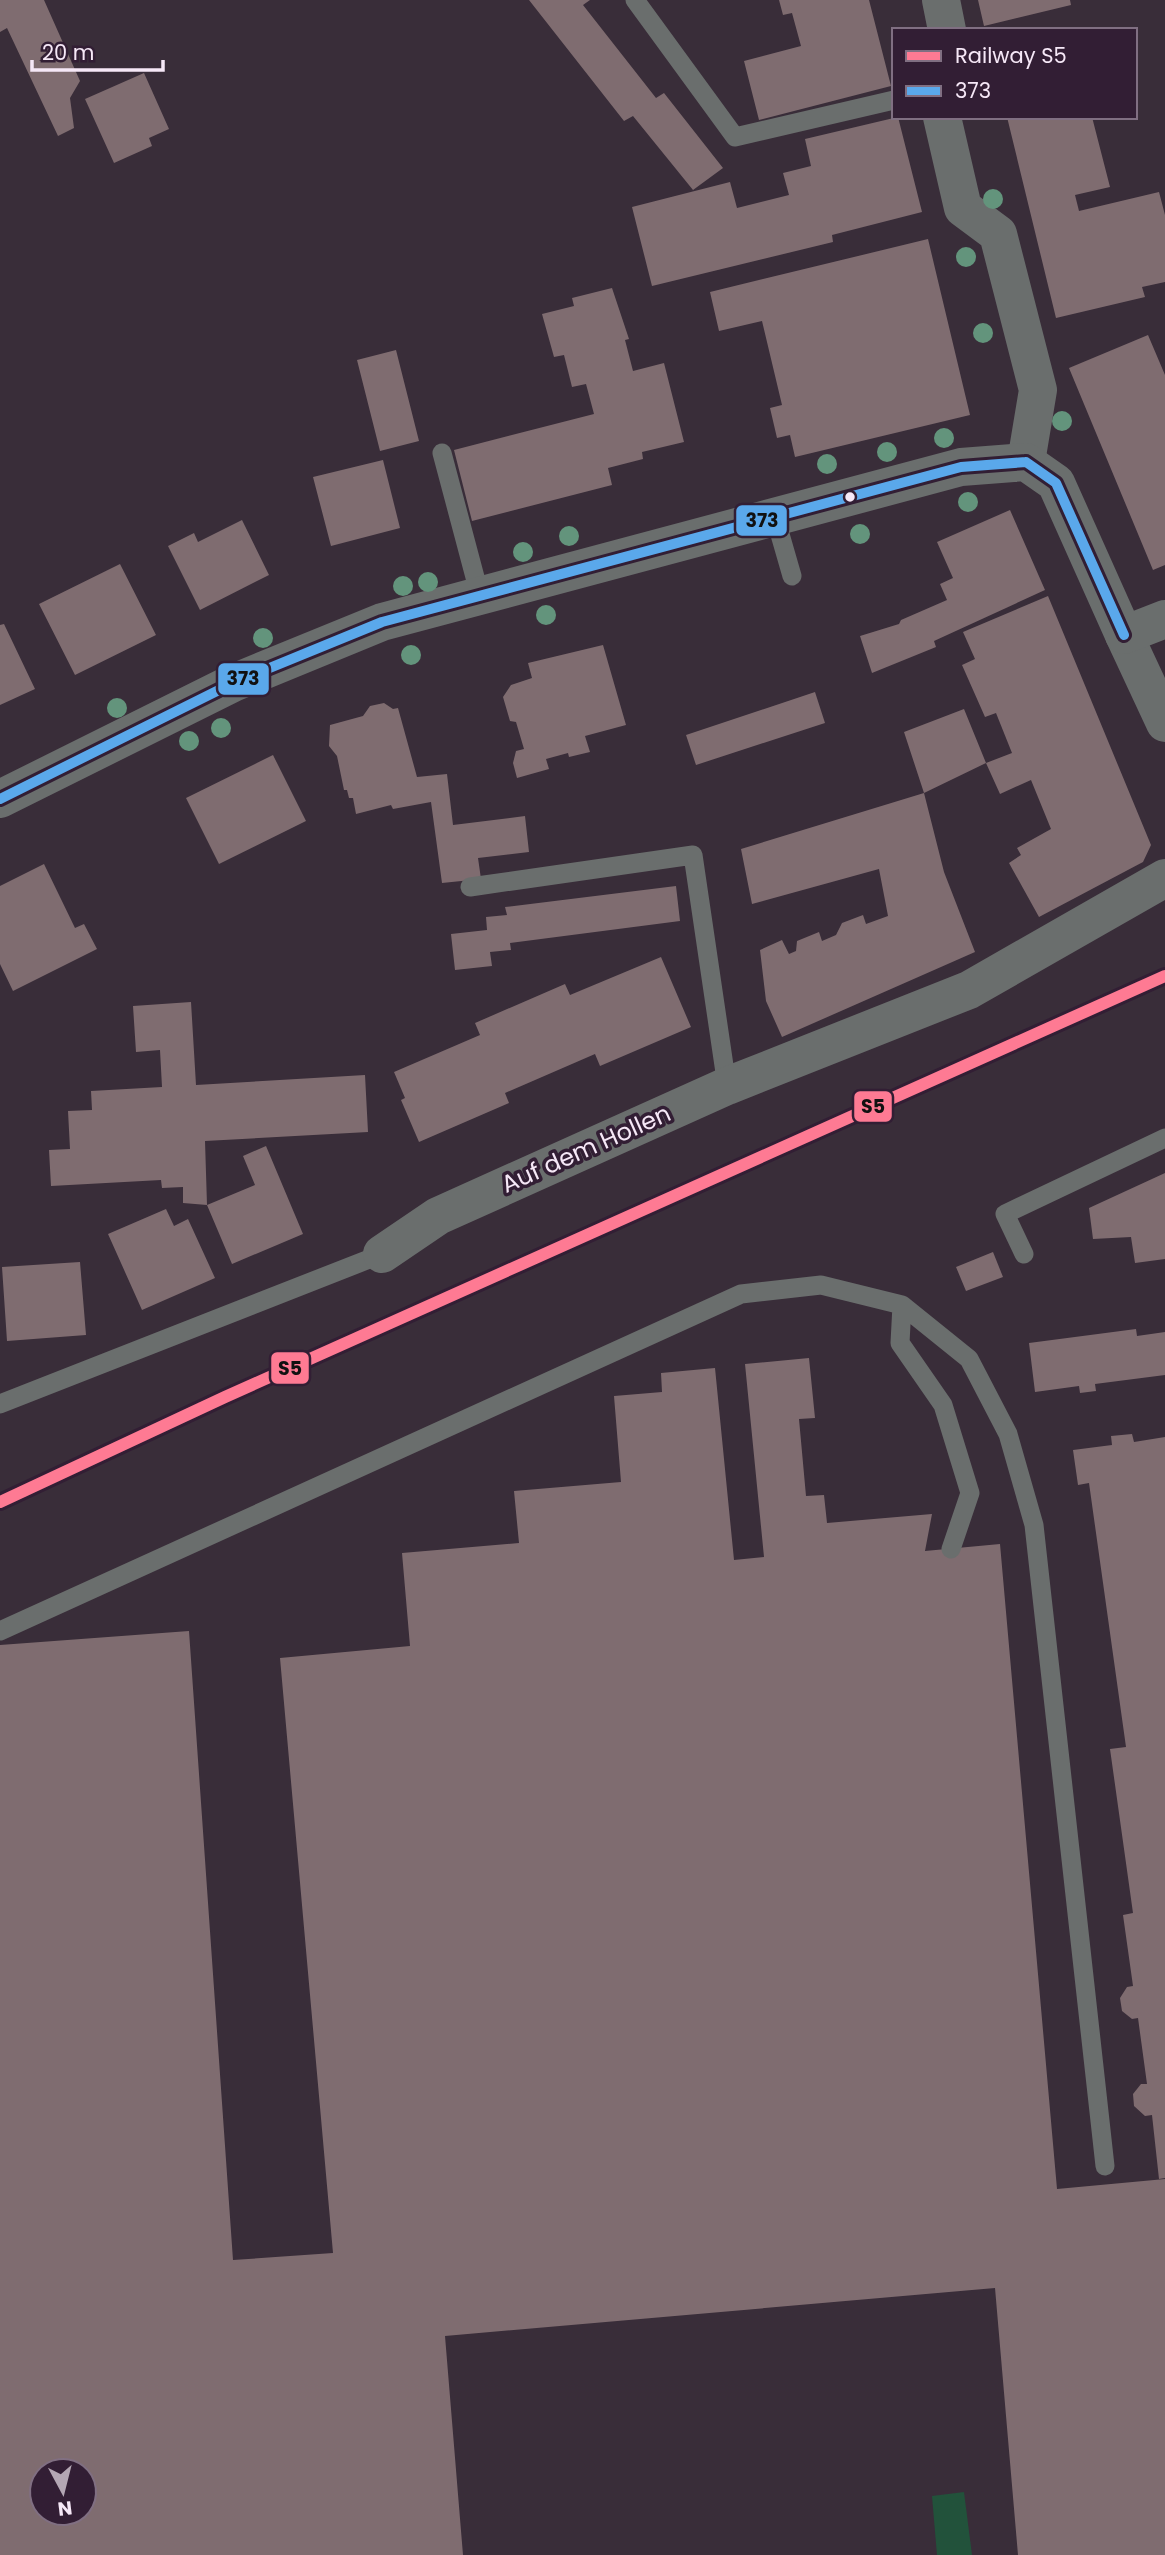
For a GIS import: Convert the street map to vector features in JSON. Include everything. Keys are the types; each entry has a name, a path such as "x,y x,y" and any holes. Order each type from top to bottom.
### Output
{"street":[{"path":"941,0 947,28"},
{"path":"942,119 963,208 998,234 1038,390 1026,462"},
{"path":"0,799 233,683 382,622 961,467 1026,462 1056,482 1165,723"},
{"path":"1124,635 1165,618"},
{"name":"Auf dem Hollen","path":"382,1254 438,1216 727,1086 969,990 1165,878"}],"lane":[{"path":"635,0 735,137 892,100"},
{"path":"442,453 480,596"},
{"path":"775,517 792,576"},
{"path":"470,887 693,855 727,1086"},
{"path":"1024,1254 1005,1214 1165,1138"},
{"name":"Auf dem Hollen","path":"0,1404 382,1254"},
{"path":"0,1631 741,1294 821,1285 902,1305 969,1359 1008,1434 1034,1525 1105,2166"},
{"path":"902,1305 900,1342 943,1405 970,1493 951,1549"}],"green space":[{"path":"964,2492 972,2555 937,2555 932,2496"}],"building":[{"path":"0,0 44,0 80,81 70,98 74,128 58,136 7,28 0,32"},
{"path":"529,0 590,0 583,5 656,98 664,93 723,168 693,190 633,116 624,121"},
{"path":"779,0 869,0 891,86 759,120 744,61 801,46 792,13 783,15"},
{"path":"978,0 1070,0 1071,5 984,26"},
{"path":"144,73 169,129 149,138 152,146 114,163 85,99"},
{"path":"899,119 922,212 832,235 833,242 652,286 632,207 730,182 737,208 789,195 783,173 811,166 805,139"},
{"path":"1007,119 1093,119 1110,187 1075,195 1079,211 1159,192 1165,215 1165,282 1142,287 1145,297 1056,318"},
{"path":"928,239 970,415 795,457 790,435 777,438 770,408 782,405 762,321 719,331 710,292"},
{"path":"612,288 629,339 625,340 633,371 664,363 684,442 642,452 643,459 608,468 612,485 472,521 454,450 594,414 586,384 572,387 564,355 554,357 542,314 574,306 572,298"},
{"path":"1148,335 1165,375 1165,565 1153,570 1069,368"},
{"path":"396,350 419,441 380,451 357,360"},
{"path":"383,460 400,528 331,546 313,477"},
{"path":"1010,510 1045,590 934,641 936,647 872,673 860,636 899,624 901,620 947,600 940,584 953,578 937,542"},
{"path":"242,520 269,575 200,610 168,546 194,533 198,542"},
{"path":"120,564 156,635 75,675 39,604"},
{"path":"1048,596 1151,845 1143,862 1039,917 1009,863 1021,855 1017,848 1051,829 1031,780 1000,794 986,763 1012,753 996,713 985,717 962,665 975,659 963,632"},
{"path":"4,624 35,689 0,705 0,625"},
{"path":"603,645 626,725 585,736 590,752 569,757 568,753 546,759 549,769 517,778 513,763 516,751 524,749 516,722 510,721 503,697 511,685 532,678 528,663"},
{"path":"815,692 825,723 696,765 686,735"},
{"path":"384,703 393,709 398,708 417,777 447,774 453,825 525,816 529,852 478,858 481,879 442,883 431,802 393,809 391,805 356,814 353,798 349,798 347,790 344,790 337,756 329,746 330,725 363,716 370,706"},
{"path":"964,709 986,763 924,793 904,732"},
{"path":"273,755 306,821 219,864 186,798"},
{"path":"924,793 944,872 975,952 782,1037 766,1001 760,950 782,940 789,954 796,951 797,941 819,932 822,941 836,935 842,923 863,915 866,924 888,916 879,869 752,904 741,849"},
{"path":"44,864 75,928 84,924 97,949 13,991 0,964 0,886"},
{"path":"676,886 680,921 510,943 511,950 490,952 492,966 455,970 451,934 487,930 486,917 507,915 505,907"},
{"path":"661,957 691,1027 600,1066 595,1054 505,1093 509,1103 419,1142 401,1100 405,1098 394,1072 480,1035 475,1023 565,984 570,995"},
{"path":"191,1002 196,1085 365,1075 368,1132 205,1141 207,1205 183,1203 183,1187 162,1188 161,1180 51,1186 49,1150 70,1149 68,1111 92,1110 91,1091 162,1087 160,1050 136,1052 133,1006"},
{"path":"266,1146 303,1234 232,1264 207,1205 255,1185 243,1156"},
{"path":"1165,1173 1165,1259 1135,1263 1131,1237 1093,1239 1089,1208"},
{"path":"166,1209 174,1226 188,1219 215,1278 142,1310 108,1234"},
{"path":"993,1252 1003,1277 966,1291 956,1267"},
{"path":"80,1262 86,1335 7,1341 2,1267"},
{"path":"1136,1329 1137,1336 1165,1332 1165,1375 1095,1384 1096,1391 1080,1393 1079,1386 1035,1392 1029,1343"},
{"path":"809,1358 815,1418 799,1419 806,1496 824,1495 827,1523 932,1514 925,1551 1000,1544 1057,2189 1165,2179 1165,2555 1018,2555 995,2288 445,2336 463,2555 0,2555 0,1645 189,1631 233,2260 333,2253 280,1658 410,1646 402,1553 519,1543 514,1491 621,1482 614,1396 662,1392 661,1373 715,1368 734,1560 764,1557 745,1364"},
{"path":"1132,1434 1134,1442 1165,1437 1165,2178 1159,2179 1152,2115 1145,2116 1134,2106 1133,2094 1141,2084 1147,2084 1138,2018 1132,2019 1122,2011 1120,1998 1127,1987 1133,1986 1123,1915 1133,1913 1110,1749 1126,1747 1089,1483 1078,1485 1073,1450 1112,1445 1111,1436"}],"rail line":[{"name":"S5","path":"0,1502 225,1397 1165,976"}],"transit line":[{"name":"373","path":"1026,462 1056,483 1124,635"},
{"name":"373","path":"0,799 233,683 382,622 961,467 1026,462"}]}
